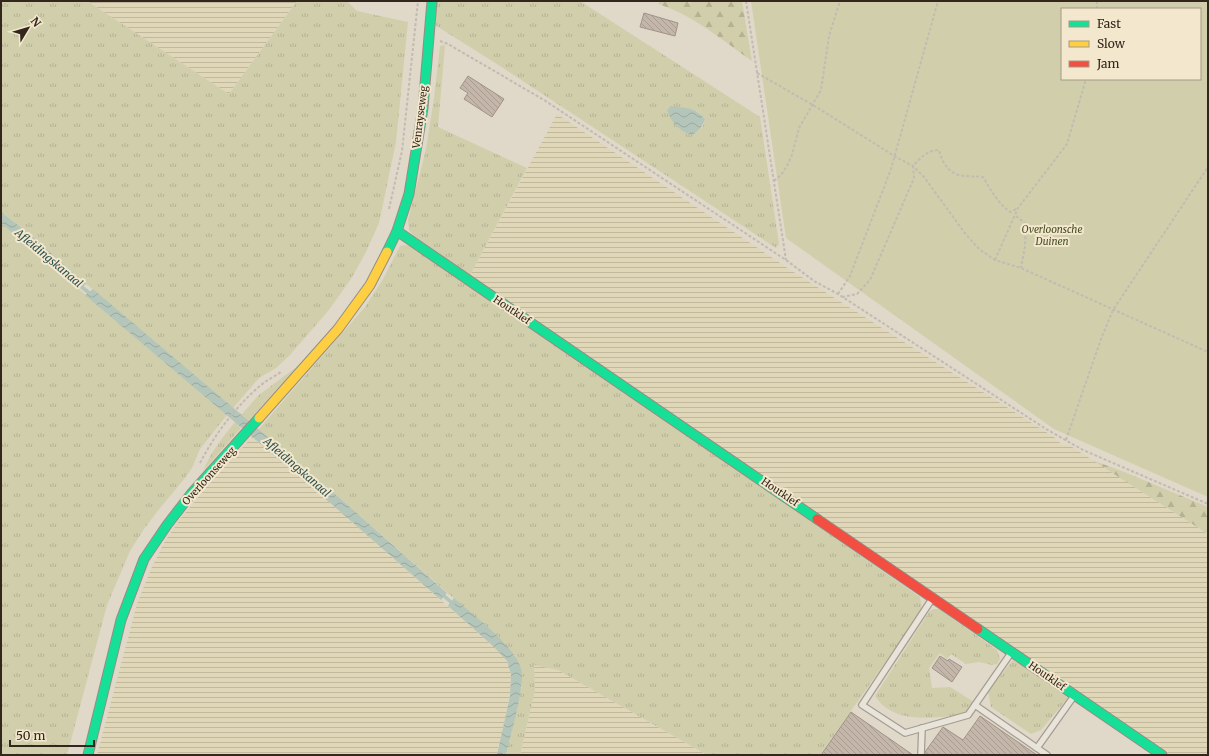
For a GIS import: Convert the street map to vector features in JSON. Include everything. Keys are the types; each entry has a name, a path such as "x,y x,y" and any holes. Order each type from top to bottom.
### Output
{"street":[{"name":"Venrayseweg","path":"397,231 408,194 423,108 432,1"},
{"name":"Overloonseweg","path":"88,755 121,620 144,559 186,500 243,438 338,329 370,284 397,231"},
{"name":"Houtklef","path":"397,231 1162,755"}],"lane":[{"path":"933,598 862,705 905,733 968,715 1012,652"},
{"path":"1037,748 1075,695"},
{"path":"975,705 1047,755"},
{"path":"920,755 922,728"}],"path":[{"name":"Venrayseweg","path":"387,215 402,151 418,1"},
{"path":"746,1 786,260"},
{"path":"774,181 781,175 787,166 800,128 821,90 830,36 840,1"},
{"path":"838,294 850,276 891,169 938,1"},
{"path":"428,36 448,44 544,100 786,260 814,281 838,294 1046,429 1083,450 1208,504"},
{"path":"757,73 913,166 924,177 964,232 979,249 995,260 1021,268 1208,352"},
{"path":"995,260 1016,216 1018,208 1067,144 1086,80"},
{"path":"842,297 857,294 870,280 914,178 913,166 922,156 934,150 939,150 946,168 956,174 982,177 993,195 1003,206 1010,212 1018,208"},
{"path":"1066,440 1101,339 1113,310 1208,167"},
{"path":"1016,216 1026,224 1025,246 1021,268"},
{"path":"226,423 243,402 262,384 286,368"}],"shaded area":[{"path":"87,1 297,1 229,94"},
{"path":"557,114 792,271 1054,437 1061,444 1069,445 1208,534 1208,755 1165,755 470,275"},
{"path":"252,437 336,508 494,647 507,661 511,674 510,696 497,755 97,755 137,604 151,569 165,541 181,518 209,484"},
{"path":"534,665 558,670 707,755 520,755 535,690"}],"green space":[{"path":"1,1 87,1 229,94 297,1 347,1 357,11 408,22 396,142 379,223 366,252 351,279 328,311 289,356 276,368 259,378 233,408 27,232 1,212"},
{"path":"436,1 580,1 760,117 779,244 776,248 500,66 435,25","holes":["682,108 697,112 705,119 703,126 696,133"]},
{"path":"660,1 685,1 690,3 693,1 742,1 752,61 695,21 658,4"},
{"name":"Overloonsche Duinen","path":"751,1 1208,1 1208,497 1054,429 786,238"},
{"path":"445,45 438,127 527,168 470,275 413,235 409,230 408,220 426,149 440,46"},
{"path":"1,223 227,415 200,449 192,468 185,478 144,529 130,551 107,605 67,755 1,755"},
{"path":"400,246 413,246 920,597 922,610 820,755 707,755 558,670 534,665 535,690 520,755 506,755 522,685 498,637 342,500 258,430 365,307 383,279"},
{"path":"299,365 248,421 241,415 259,395"},
{"path":"235,422 241,428 203,471 213,451"},
{"path":"1092,460 1208,507 1208,534"},
{"path":"933,609 939,609 997,650 1000,659 997,664 992,665 979,662 966,664 951,654 947,659 940,653 929,668 932,688 950,687 974,702 965,712 955,716 921,718 904,716 888,709 875,696 929,612"},
{"path":"1013,660 1068,698 1041,730 1031,734 991,707 988,691"}],"water":[{"path":"671,106 690,109 697,112 705,119 702,126 692,135 684,132 676,126 667,110"},
{"path":"1,212 27,232 86,284 78,290 1,223"},
{"path":"93,289 342,500 447,593 441,600 336,508 85,295"},
{"path":"454,598 482,621 510,649 521,668 522,676 520,698 506,755 497,755 510,696 511,674 507,661 494,647 448,606"}],"building":[{"path":"644,13 678,23 675,36 640,27"},
{"path":"468,76 504,99 492,117 464,99 468,93 460,88"},
{"path":"940,656 948,661 949,659 962,667 952,682 932,668"},
{"path":"851,712 913,755 821,755"},
{"path":"980,716 1037,755 925,755 925,752 943,727 963,740"}],"waterway":[{"name":"Afleidingskanaal","path":"79,285 92,295"},
{"name":"Afleidingskanaal","path":"442,594 453,604"}],"traffic: fast":[{"path":"387,252 397,231 409,194 423,108 432,1"},
{"path":"397,231 817,519"},
{"path":"88,755 121,620 144,559 167,525 191,494 259,418"},
{"path":"978,629 1162,755"}],"traffic: slow":[{"path":"259,418 338,329 370,285 387,252"}],"traffic: jam":[{"path":"817,519 978,629"}]}
